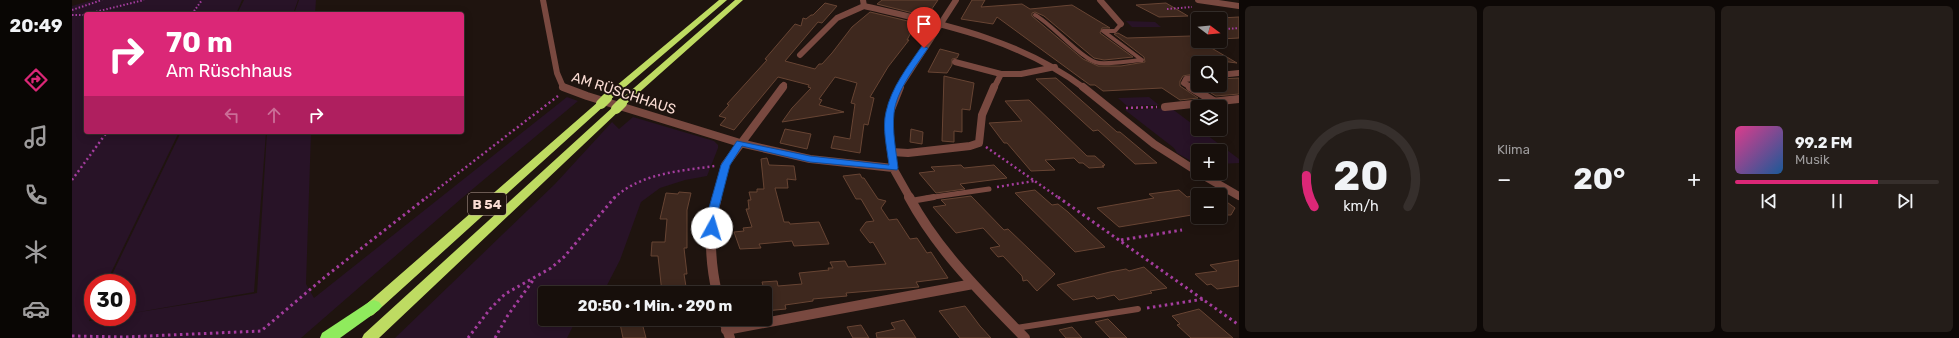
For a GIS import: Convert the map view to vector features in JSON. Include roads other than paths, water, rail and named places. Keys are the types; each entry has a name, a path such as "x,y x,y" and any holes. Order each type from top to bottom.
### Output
{"highway":[{"name":"B 54","path":"338,338 604,101 723,0"},
{"name":"B 54","path":"369,338 619,106 739,0"},
{"path":"328,338 374,306"}],"street":[{"name":"AM RÜSCHHAUS","path":"543,0 558,79 563,87 569,90 740,142 810,159 894,168"},
{"path":"956,0 901,83 890,112 889,133 894,168 911,201 930,231 973,284 1024,338"},
{"path":"1100,0 1121,24"},
{"path":"1198,0 1239,6"},
{"path":"800,55 837,18 863,3 940,24 1001,42 1055,67 1080,84 1150,141 1191,168"},
{"path":"955,62 1001,74 1021,74 1055,67"},
{"path":"1227,74 1239,73"},
{"path":"892,152 908,153 970,146 979,143 982,136 981,121 986,104 1001,74"},
{"path":"1191,79 1186,79 1184,83 1191,87"},
{"path":"715,286 711,268 712,215 726,165 740,142 784,85"},
{"path":"1199,92 1212,100"},
{"path":"1227,100 1239,99"},
{"path":"1165,107 1191,104"},
{"path":"1211,180 1239,196"},
{"path":"728,334 973,284"}],"lane":[{"path":"1035,15 1044,20 1067,42 1096,63 1142,60 1103,31 1114,31 1121,24"},
{"path":"911,201 989,189"},
{"path":"1016,328 1138,309"}]}
